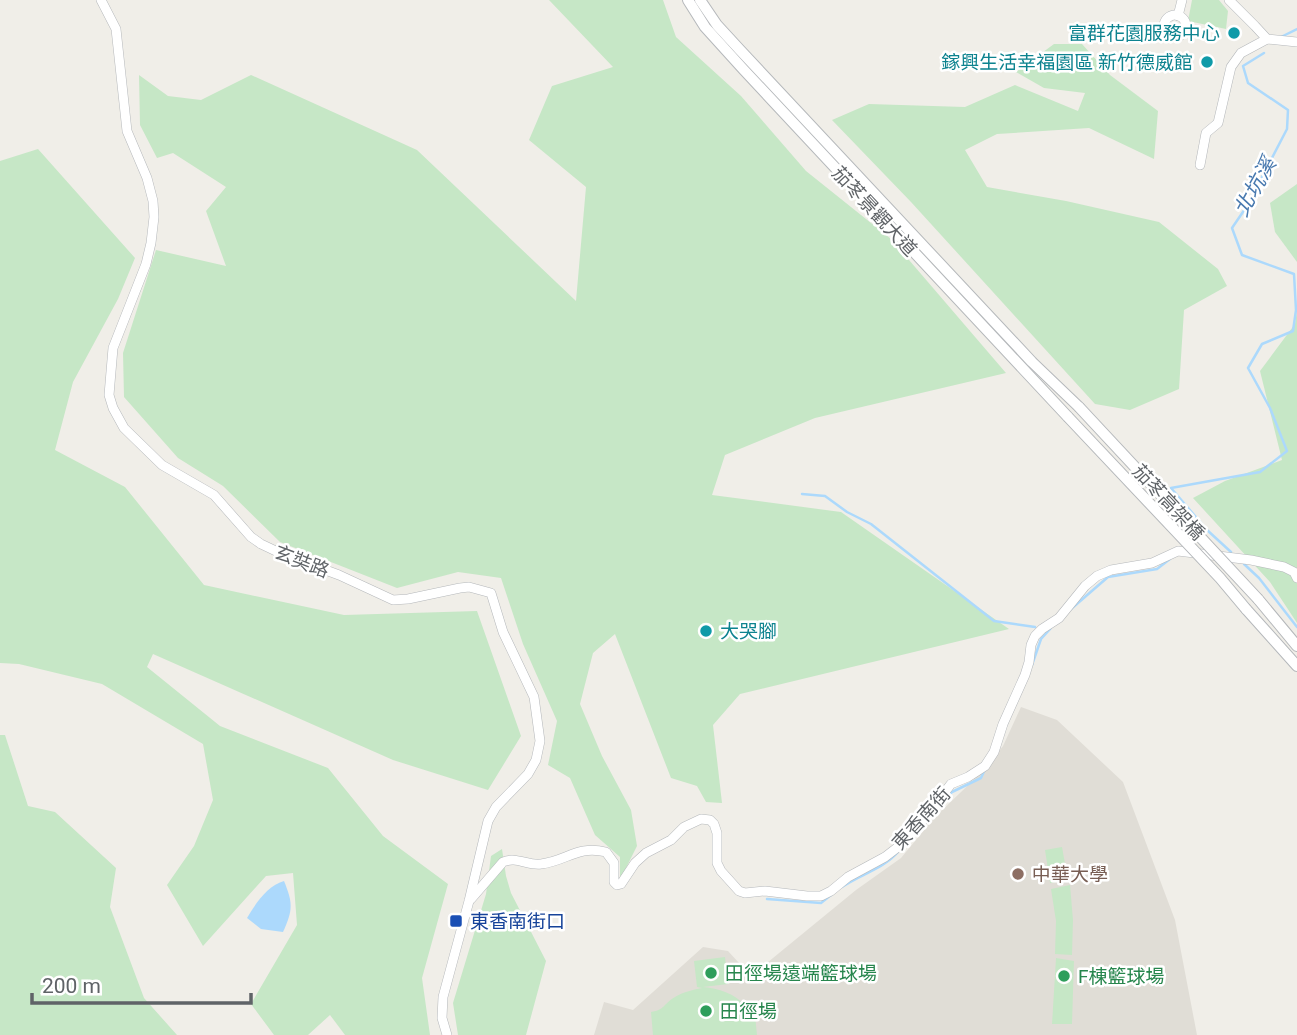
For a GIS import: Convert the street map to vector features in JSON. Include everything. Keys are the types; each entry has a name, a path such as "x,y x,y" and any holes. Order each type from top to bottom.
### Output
{"street":[{"name":"玄奘路","path":"101,0 116,29 127,131 147,178 154,216 145,264 113,348 109,395 124,428 162,465 214,495 251,537 261,544 394,600 469,587 491,593 503,632 534,697 540,741 536,760 527,774 496,807 488,821 470,901 443,997 442,1018 447,1035"},
{"name":"茄苳景觀大道","path":"688,0 705,27 743,69 1068,416"},
{"name":"茄苳景觀大道","path":"699,0 740,50 1032,362 1079,407"},
{"path":"1178,16 1182,0"},
{"path":"1229,0 1267,39"},
{"path":"1200,165 1206,133 1218,123 1231,67 1241,53 1267,39 1297,42"},
{"name":"茄苳高架橋","path":"1079,407 1258,598 1297,646"},
{"name":"茄苳高架橋","path":"1068,416 1220,578 1297,666"},
{"name":"東香南街","path":"470,901 507,860 543,864 582,850 596,849 612,857 614,882 621,884 635,863 646,853 671,840 684,827 701,820 710,820 714,824 718,833 717,863 739,891 821,896 898,847 951,784 985,766 994,752 1003,724 1025,675 1035,636 1059,618 1085,586 1097,576 1111,570 1152,563 1178,551 1284,567 1294,572 1297,578"}],"shaded area":[{"name":"中華大學","path":"1021,707 1057,720 1123,782 1175,920 1197,1035 594,1035 604,1002 633,1010 703,947 728,951 751,976 856,890 901,858 935,817 987,767 1003,746"}],"green space":[{"path":"549,0 663,0 676,37 741,96 806,171 891,239 1006,373 815,418 725,455 712,495 841,512 1009,629 740,694 713,725 722,803 706,802 697,786 671,778 615,634 593,653 580,704 602,756 631,810 637,846 620,880 620,857 595,835 570,778 548,765 557,721 523,644 501,578 458,572 397,588 280,542 223,486 178,458 124,397 123,353 156,250 226,266 206,211 226,187 173,153 157,158 140,125 139,75 168,96 201,100 251,75 417,150 576,301 586,187 529,140 552,86 613,67"},
{"path":"1192,0 1219,0 1228,11 1226,29 1188,21"},
{"path":"1054,44 1082,44 1110,75 1158,111 1154,159 1089,128 997,134 965,150 987,187 1159,222 1218,269 1227,286 1184,310 1179,389 1130,410 1095,404 911,202 832,120 869,104 965,107 1015,85 1078,111 1085,93 1044,88 1016,72"},
{"path":"38,149 135,258 118,299 73,382 55,450 125,487 204,585 344,615 477,611 521,736 488,790 393,760 153,654 147,667 220,726 328,768 383,836 448,884 422,978 430,1035 345,1035 330,1015 308,1035 274,1035 251,1004 297,925 293,873 266,876 203,946 167,885 194,846 213,800 203,744 102,684 19,664 0,663 0,161"},
{"path":"1297,184 1297,262 1275,232 1270,203"},
{"path":"1297,311 1297,623 1270,582 1193,498 1225,481 1282,460 1260,371 1295,324"},
{"path":"0,735 5,735 28,806 55,812 116,868 110,907 144,998 177,1035 0,1035"},
{"path":"1062,847 1068,880 1050,883 1045,850"},
{"path":"502,849 511,893 546,961 526,1035 458,1035 453,1003 486,894 491,856"},
{"path":"1070,885 1072,955 1055,954 1056,921 1051,889"},
{"name":"田徑場","path":"725,957 728,984 703,987 726,992 746,1006 754,1005 757,1035 653,1035 651,1012 662,1008 681,994 702,988 697,987 694,961"},
{"name":"F棟籃球場","path":"1056,958 1074,961 1072,1024 1052,1024"}],"water":[{"path":"284,881 291,906 283,932 261,929 247,918 267,891"}],"waterway":[{"name":"北坑溪","path":"1281,37 1297,29"},
{"name":"北坑溪","path":"1231,552 1207,530 1171,488 1260,472 1287,451 1270,408 1248,368 1262,344 1293,331 1296,310 1294,274 1242,255 1232,228 1247,206 1287,129 1288,110 1248,83 1243,66 1264,53"},
{"path":"802,494 825,496 847,512 871,524 994,621 1035,627"},
{"path":"1071,609 1108,577 1157,569 1170,559"},
{"name":"北坑溪","path":"1244,564 1259,578 1297,627"},
{"path":"1032,665 1041,639 1051,628"},
{"path":"938,808 952,792 981,778 985,769"},
{"path":"842,887 886,863 898,852"},
{"path":"767,899 821,903 831,895"}],"place":[{"name":"富群花園服務中心","path":"1234,33"},
{"name":"鎵興生活幸福園區 新竹德威館","path":"1207,62"},
{"name":"大哭腳","path":"706,631"},
{"name":"中華大學","path":"1018,874"},
{"name":"東香南街口","path":"456,921"},
{"name":"田徑場遠端籃球場","path":"711,973"},
{"name":"F棟籃球場","path":"1064,976"},
{"name":"田徑場","path":"706,1011"}]}
